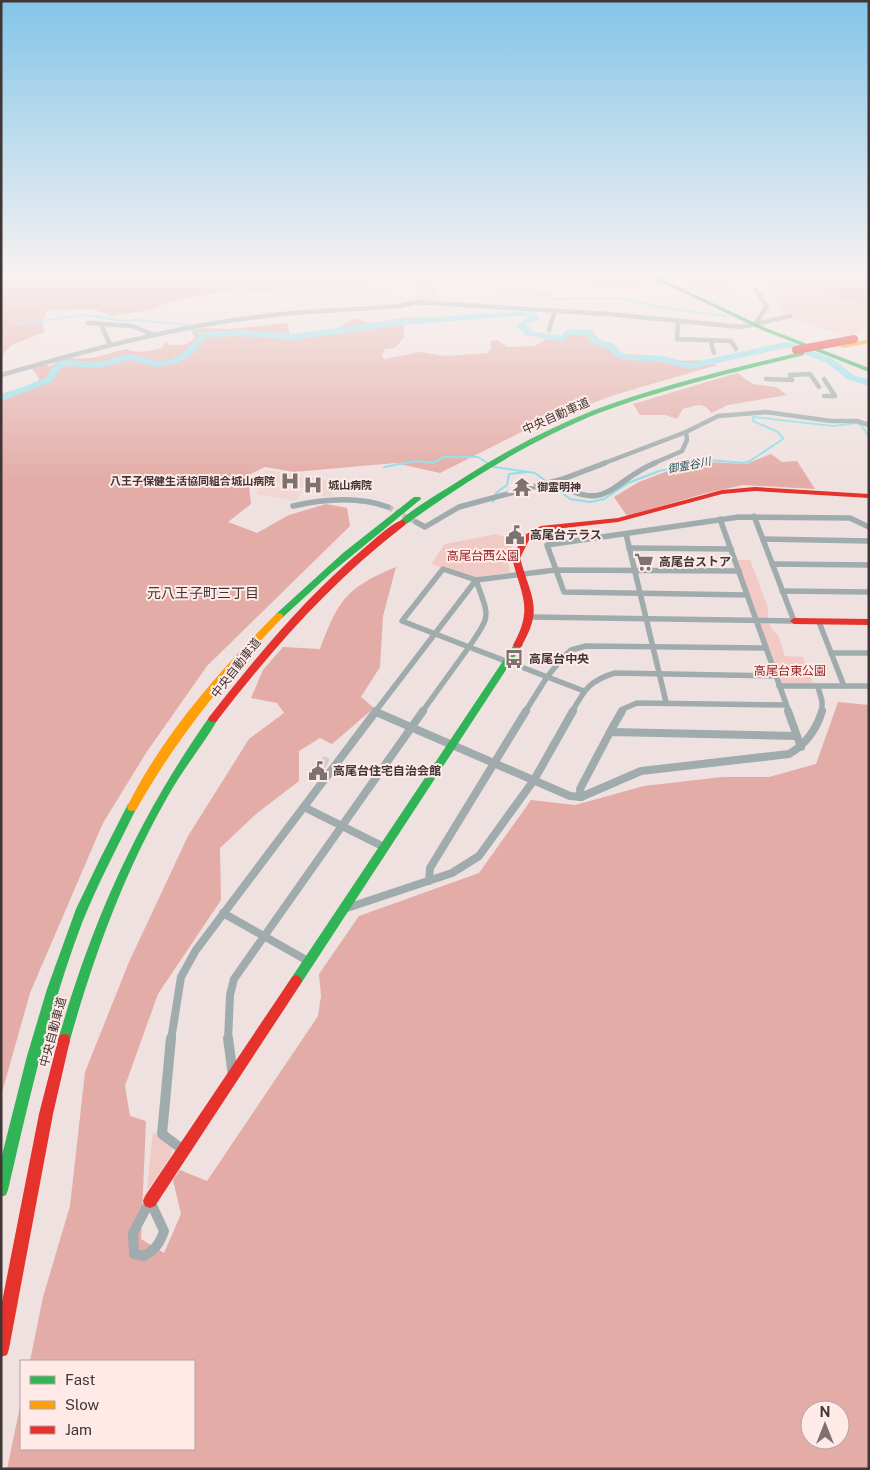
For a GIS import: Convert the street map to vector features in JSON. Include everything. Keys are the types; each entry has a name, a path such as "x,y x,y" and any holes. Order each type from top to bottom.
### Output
{"main road":[{"path":"804,344 869,370"},
{"name":"中央自動車道","path":"1,1190 33,1060 56,979 78,920 101,867 126,818 150,779 210,695 270,628 321,577 381,525 480,464 549,425 618,398 704,372 832,344"},
{"name":"中央自動車道","path":"799,352 855,344"},
{"name":"中央自動車道","path":"1,1349 37,1161 63,1042 83,974 119,882 148,824 209,725 260,658 286,628 342,572 377,541 480,464"},
{"path":"150,1200 528,630 532,617 530,600 516,558 521,544 526,538 544,528 618,520 731,490 755,489 869,496"},
{"path":"794,621 869,622"}],"street":[{"path":"1,375 116,344"},
{"path":"712,344 714,353"},
{"path":"734,344 736,349"},
{"path":"766,379 792,380 790,374 810,374 819,387"},
{"path":"824,379 835,396 824,396"},
{"path":"416,522 425,527 459,507 550,483 686,432 718,416 766,412 823,420 857,421 869,425"},
{"path":"550,483 570,492 588,496 607,494 640,469 682,451 687,440 686,432"},
{"path":"293,506 328,500 378,504 388,507"},
{"path":"532,617 794,621 754,516"},
{"path":"747,595 564,592 547,545 720,519 754,516 850,518 868,528"},
{"path":"720,519 801,747"},
{"path":"626,534 654,645 666,702"},
{"path":"763,539 869,541"},
{"path":"629,548 731,549"},
{"path":"772,564 869,565"},
{"path":"584,691 402,621 443,569 476,580 556,570 738,572"},
{"path":"182,1150 162,1134 173,1018 181,977 196,950 223,913 476,580"},
{"path":"233,1076 228,1046 232,987 244,963 487,621 487,612 476,580"},
{"path":"782,591 869,592"},
{"path":"819,622 844,686"},
{"path":"430,882 430,868 558,661 578,648 600,645 766,648"},
{"path":"831,652 869,653"},
{"path":"344,909 430,882 452,873 479,856 534,780 590,683 605,675 776,676"},
{"path":"779,686 869,686"},
{"path":"376,712 570,796 581,797 641,770 789,754 801,747 823,709 823,701 818,687"},
{"path":"581,797 580,789 619,714 627,706 646,702 786,705"},
{"path":"610,732 796,736"},
{"path":"304,807 384,847"},
{"path":"223,913 308,961"},
{"path":"150,1200 164,1231 160,1243 153,1251 144,1256 134,1254 130,1245 132,1233 150,1200"}],"shaded area":[{"path":"1,344 15,344 12,345 1,356"},
{"path":"165,344 399,344 395,348 385,349 382,356 385,359 420,352 445,356 487,353 491,349 491,344 502,344 507,347 535,346 539,344 606,344 624,354 661,356 683,361 697,360 717,365 614,395 539,423 440,473 395,463 294,472 265,467 248,475 251,504 228,522 257,533 289,515 326,504 347,508 350,526 207,666 146,753 103,823 30,993 1,1096 1,394 38,383 39,378 32,369 46,364 50,367 66,359 96,357 126,349 139,352 153,350 162,348"},
{"path":"737,373 753,384 776,387 787,395 728,405 711,413 705,407 695,406 683,409 677,419 665,415 640,415 633,404"},
{"path":"771,454 782,462 797,461 815,489 743,485 703,494 627,516 614,497 639,482 665,472 710,462 746,464"},
{"name":"城山病院","path":"266,470 338,483 330,497 321,496 323,491 274,483 272,486 302,492 296,501 255,494 262,485 268,486 270,483 261,481 263,478 260,477"},
{"path":"396,567 383,616 380,667 361,697 374,708 332,744 320,738 299,751 299,781 256,814 220,848 221,900 158,994 125,1086 130,1116 146,1121 141,1239 164,1253 181,1214 173,1180 180,1170 207,1181 318,1016 321,996 319,974 359,916 479,873 531,800 575,805 644,786 722,777 769,777 816,764 838,702 869,705 869,1469 7,1469 20,1407 20,1450 195,1450 195,1360 30,1360 43,1297 70,1206 85,1072 129,962 188,836 249,739 284,713 277,703 251,698 263,670 283,647 320,649 339,607 355,589"}],"green space":[{"name":"高尾台西公園","path":"496,534 515,541 507,557 510,572 471,578 431,564 445,544"},
{"name":"高尾台東公園","path":"735,560 750,560 768,608 768,621 773,631 778,635 785,656 803,657 814,687 779,686"},
{"path":"153,1132 172,1149 171,1156 149,1188 147,1188"}],"building":[{"name":"高尾台住宅自治会館","path":"324,756 330,759 322,774 316,781 308,778"}],"waterway":[{"path":"1,398 49,380 58,366 66,363 100,365 129,357 157,364 172,362 186,355 196,344"},
{"path":"603,344 611,346 617,354 628,358 661,359 690,366 785,345 792,346 830,361 850,377 869,383"},
{"name":"御霊谷川","path":"384,467 417,461 433,463 444,457 478,457 494,467 535,473 570,499 590,502 604,499 628,483 659,471 710,460 744,463 750,461 783,439 778,432 753,421 753,417 833,426 857,423 862,426 869,437"},
{"name":"御霊谷川","path":"493,502 496,493 507,485 509,474 527,472"}],"tunnel":[{"path":"388,507 414,521"}],"traffic: fast":[{"path":"801,344 869,370"},
{"path":"402,523 449,490 498,460 563,426 596,412 698,379 802,354"},
{"path":"279,616 346,555 417,499"},
{"path":"296,981 518,645"},
{"path":"64,1040 90,955 124,872 164,793 213,719"},
{"path":"1,1190 34,1056 64,956 89,894 132,807"}],"traffic: slow":[{"path":"843,346 855,344"},
{"path":"132,807 180,731 218,683 279,616"}],"traffic: jam":[{"path":"796,350 830,344"},
{"path":"518,645 529,621 530,611 516,558 526,538 544,528 618,520 722,492 755,489 869,496"},
{"path":"213,719 277,639 324,589 402,523"},
{"path":"794,621 869,622"},
{"path":"150,1201 296,981"},
{"path":"1,1349 46,1114 64,1040"}],"place":[{"name":"八王子保健生活協同組合城山病院","path":"290,481"},
{"name":"城山病院","path":"313,485"},
{"name":"御霊明神","path":"522,487"},
{"name":"高尾台テラス","path":"515,535"},
{"name":"高尾台ストア","path":"644,562"},
{"name":"高尾台中央","path":"514,659"},
{"name":"高尾台住宅自治会館","path":"318,771"}],"district":[{"name":"元八王子町三丁目","path":"203,593"}]}
